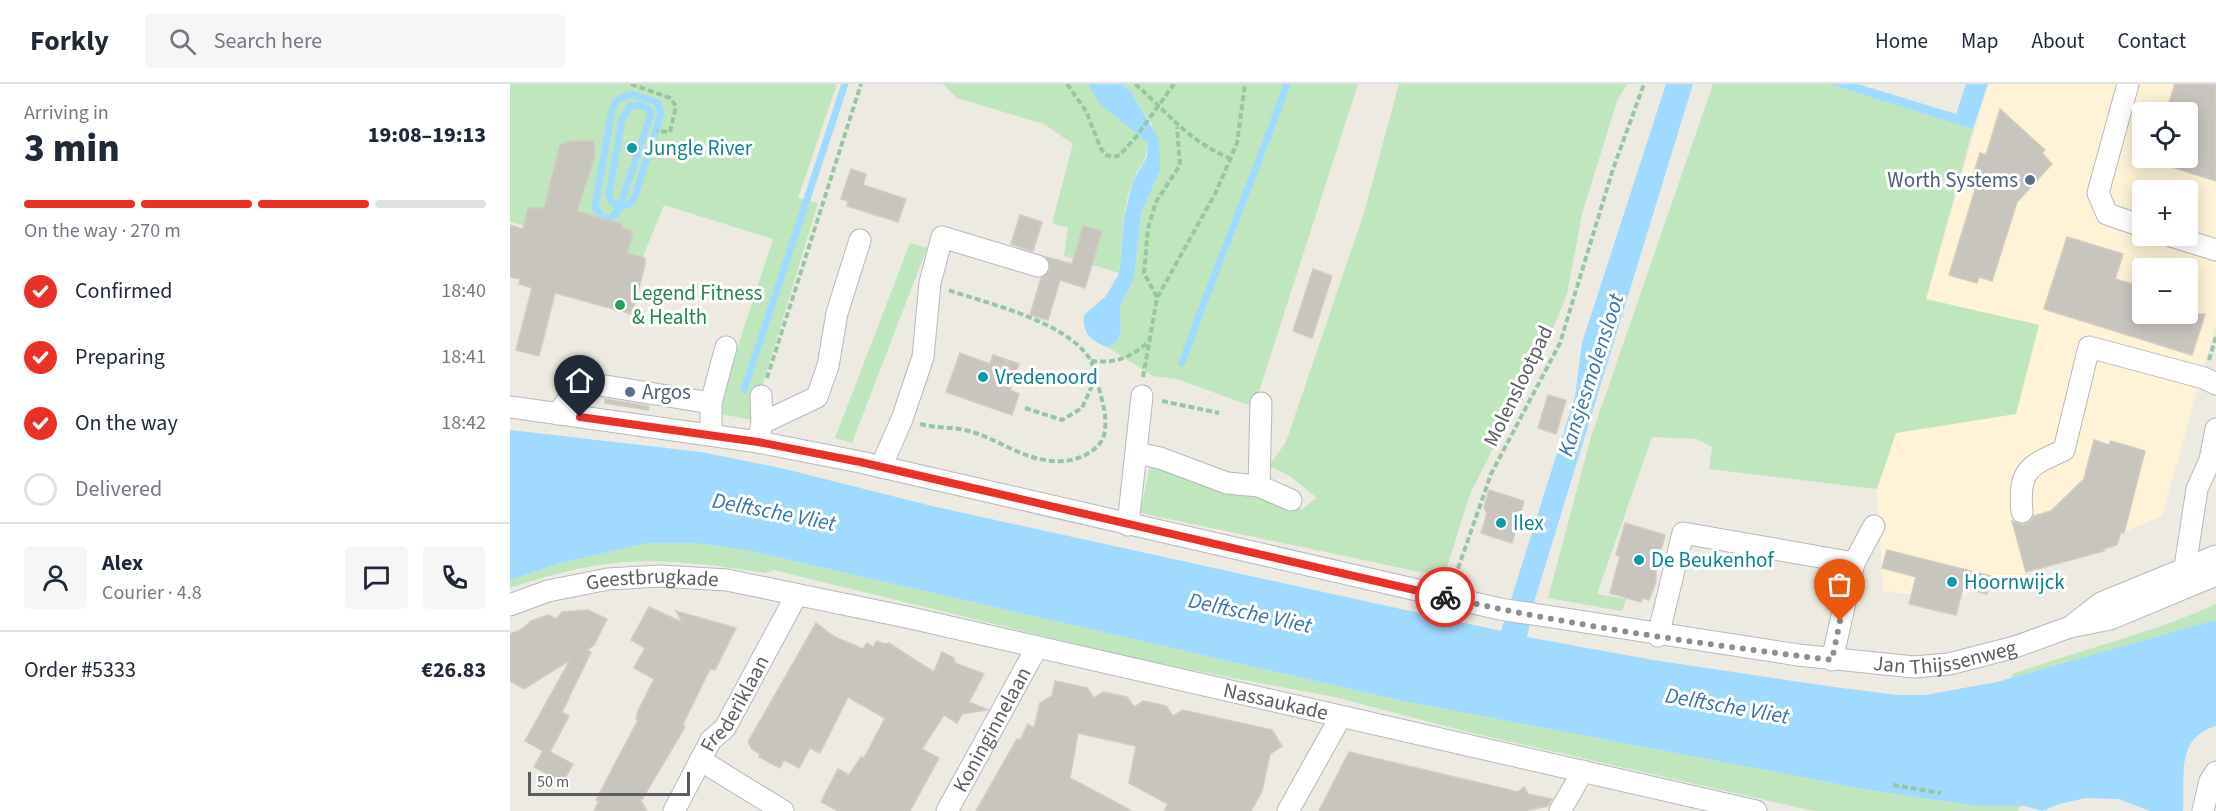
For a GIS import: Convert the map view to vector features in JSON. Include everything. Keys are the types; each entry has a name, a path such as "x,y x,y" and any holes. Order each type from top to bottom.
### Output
{"street":[{"path":"2128,84 2098,193 2107,214 2132,223"},
{"path":"881,467 902,419 923,357 930,283 942,237 1038,266"},
{"path":"760,433 817,397 828,366 837,313 860,240"},
{"path":"2198,244 2216,250"},
{"path":"711,435 711,403 726,347"},
{"path":"2022,512 2019,486 2032,465 2064,450 2089,347 2204,378 2216,384"},
{"path":"558,414 581,382 711,403"},
{"path":"760,433 761,396"},
{"path":"1128,525 1142,396"},
{"path":"1259,486 1261,403"},
{"name":"Jan Thijssenweg","path":"510,407 711,435 760,433 881,467 1448,598 1658,636 1832,660 1914,667 1949,664 2015,647 2070,627 2101,603 2188,576 2216,575"},
{"path":"2188,576 2197,489 2210,460 2216,429"},
{"path":"1137,453 1160,458 1227,483 1259,486 1290,500"},
{"path":"2210,460 2216,483"},
{"path":"1832,660 1854,563 1874,526"},
{"path":"1658,636 1683,533 1854,563"},
{"name":"Jan Thijssenweg","path":"2188,576 2216,556"},
{"name":"Geestbrugkade","path":"510,605 548,591 608,579 660,576 727,580 796,596"},
{"name":"Nassaukade","path":"796,596 911,618 1756,811"},
{"name":"Frederiklaan","path":"674,811 711,740 725,728 796,596"},
{"name":"Koninginnelaan","path":"947,811 1037,647"},
{"path":"1288,811 1341,717"},
{"path":"700,760 783,811"},
{"path":"1560,811 1583,771"},
{"path":"2203,811 2210,781 2216,772"}],"path":[{"path":"631,84 670,98 676,106 670,132 657,131"},
{"path":"761,396 861,84"},
{"path":"1067,84 1086,111 1101,149 1106,155 1120,155 1136,137 1174,84"},
{"path":"1135,84 1159,105 1177,127 1203,147 1228,158"},
{"path":"1219,413 1142,396 1147,342 1157,298 1216,192 1228,158 1237,143 1245,84"},
{"name":"Molenslootpad","path":"1448,598 1491,474 1560,343 1612,169 1644,84"},
{"path":"1157,298 1144,273 1148,228 1156,202 1180,165 1177,127"},
{"path":"902,419 929,426 966,430 1031,457 1066,461 1089,453 1100,444 1105,432 1106,416 1091,361 1072,341 1054,329 930,283"},
{"path":"1091,361 1121,361 1131,356 1147,342"},
{"path":"1025,408 1062,420 1082,408 1095,378"},
{"path":"1893,785 1941,793"}],"shaded area":[{"name":"Hoornwijck","path":"1988,84 2216,84 2216,324 2162,516 2042,567 1951,599 1883,591 1877,489 1896,433 2039,325 1926,300"}],"green space":[{"path":"510,84 837,84 798,198 818,203 752,420 716,413 773,239 664,205 642,259 510,222"},
{"path":"942,84 1088,84 1108,110 1148,143 1146,155 1135,176 1126,203 1119,273 1064,256 1068,228 1052,223 1073,144 1044,124 957,98"},
{"path":"1123,84 1358,84 1254,407 1177,379 1153,376 1107,347 1117,342 1121,331 1120,306 1134,279 1141,214 1160,170 1152,124"},
{"path":"1399,84 1627,84 1617,101 1582,214 1567,294 1550,336 1470,494 1444,577 1140,513 1150,465 1302,509 1317,498 1290,476 1269,466 1286,442 1364,213"},
{"path":"1713,84 1829,84 1973,129 1926,299 2039,325 2016,414 1896,433 1877,489 1709,469 1712,447 1697,439 1652,437 1597,594 1626,599 1622,611 1548,598 1591,437"},
{"path":"910,243 927,248 852,443 835,438"},
{"path":"648,543 694,543 746,550 1403,701 1869,790 1977,806 2020,806 2018,811 1814,811 1472,733 1330,696 1154,663 774,570 765,573 679,562 627,562 568,571 510,588 510,580 561,563"},
{"path":"2216,604 2216,621 2011,678 2012,674 2140,633"}],"water":[{"path":"1088,84 1123,84 1130,91 1159,139 1160,170 1141,214 1134,279 1120,306 1121,331 1117,342 1107,347 1089,336 1084,327 1084,315 1106,296 1119,274 1124,217 1133,181 1147,157 1148,143 1100,104"},
{"path":"1666,84 1693,84 1535,599 1527,637 1653,660 1834,687 1897,695 1925,695 1997,682 2216,620 2216,726 2194,739 2188,749 2184,772 2183,811 2150,811 2118,799 2086,798 2059,804 2042,811 2025,806 1977,806 1869,790 1403,701 746,550 694,543 648,543 561,563 510,580 510,430 701,452 785,469 932,506 1501,631 1575,396 1582,343"},
{"path":"1829,84 1858,84 1956,114 1966,84 1988,84 1973,129"}],"building":[{"path":"2175,84 2216,84 2216,181 2175,168 2198,168 2198,102 2169,102"},
{"path":"2000,109 2045,150 2042,153 2052,164 2017,202 1992,281 1979,277 1977,283 1949,275 1975,190 1969,188 1980,153 1986,155"},
{"path":"570,141 594,141 595,155 577,211 622,224 621,228 633,231 627,253 645,258 645,265 632,314 555,293 539,356 516,350 532,288 519,284 520,279 510,277 510,225 523,229 528,208 544,208 560,145"},
{"path":"851,169 866,174 863,185 906,199 898,222 847,206 848,201 841,199"},
{"path":"1020,215 1042,222 1033,251 1011,244"},
{"path":"1083,226 1102,231 1085,288 1060,280 1048,320 1030,315 1041,278 1050,269 1047,257 1072,264"},
{"path":"2067,237 2123,254 2115,279 2132,284 2132,324 2198,324 2198,314 2205,314 2192,355 2044,309"},
{"path":"1313,269 1332,276 1312,338 1293,331"},
{"name":"Vredenoord","path":"960,353 990,364 993,355 1019,364 1010,390 1019,394 1012,415 946,392"},
{"path":"1548,395 1566,400 1556,434 1538,428"},
{"path":"605,399 649,406 648,410 605,403"},
{"path":"2094,440 2109,445 2111,441 2145,451 2124,533 2121,532 2117,545 2104,549 2104,551 2026,572 2012,521 2023,525 2034,516 2051,511 2084,479"},
{"name":"Ilex","path":"1489,490 1524,501 1512,543 1481,533 1487,514 1484,507"},
{"name":"De Beukenhof","path":"1625,523 1665,535 1656,569 1656,582 1649,600 1642,598 1641,602 1610,593 1620,556 1616,555"},
{"name":"Hoornwijck","path":"1887,550 1991,576 1987,594 1963,588 1956,615 1909,604 1916,577 1882,568"},
{"path":"649,607 682,622 676,611 736,628 715,670 710,669 683,724 685,727 641,801 647,811 594,811 599,801 596,800 638,720 636,719 638,711 654,679 634,668 645,648 631,640"},
{"path":"588,610 607,619 594,645 587,650 591,652 562,712 569,716 550,752 573,764 563,782 534,767 543,751 525,741 570,660 524,689 510,681 510,634 522,629 531,621 548,615 556,619 562,612"},
{"path":"816,623 835,637 863,649 867,643 873,647 877,641 884,644 889,643 934,672 942,652 954,658 955,663 984,674 969,702 988,710 962,714 957,723 944,715 922,749 939,758 910,811 838,811 821,802 838,769 849,775 861,757 864,758 885,718 848,697 820,753 810,748 799,768 784,760 780,768 759,757 760,754 752,749 748,742"},
{"path":"1055,681 1087,688 1094,698 1103,692 1127,697 1134,707 1143,701 1166,706 1173,716 1183,710 1272,730 1282,746 1270,754 1262,791 1251,811 1164,811 1168,804 1129,783 1136,746 1078,733 1070,778 1132,811 976,811 1017,739 1020,740 1028,724 1034,728 1040,703 1052,696"},
{"path":"1349,752 1518,792 1524,787 1528,794 1552,799 1548,806 1524,811 1319,811"}],"waterway":[{"path":"744,390 845,84"},
{"path":"1182,363 1287,84"},
{"name":"Jungle River","path":"616,214 610,218 603,218 595,207 612,110 616,101 630,94 657,102 661,114 635,196 629,204 621,207 617,206 611,200 609,194 622,119 630,106 639,105 648,109 651,114 622,200 616,214"}],"way so far":[{"path":"1445,597 1634,632 1832,660 1840,621"}],"place":[{"name":"Jungle River","path":"632,148"},
{"name":"Worth Systems","path":"2030,180"},
{"name":"Legend Fitness & Health","path":"620,305"},
{"name":"Vredenoord","path":"983,377"},
{"name":"Argos","path":"630,392"},
{"name":"Ilex","path":"1501,523"},
{"name":"De Beukenhof","path":"1639,560"},
{"name":"Hoornwijck","path":"1952,582"}],"route":[{"path":"580,417 758,442 860,462 1445,597"}],"water label":[{"name":"Kansjesmolensloot","path":"1591,375"},
{"name":"Delftsche Vliet","path":"774,512"},
{"name":"Delftsche Vliet","path":"1250,613"},
{"name":"Delftsche Vliet","path":"1727,706"}]}
